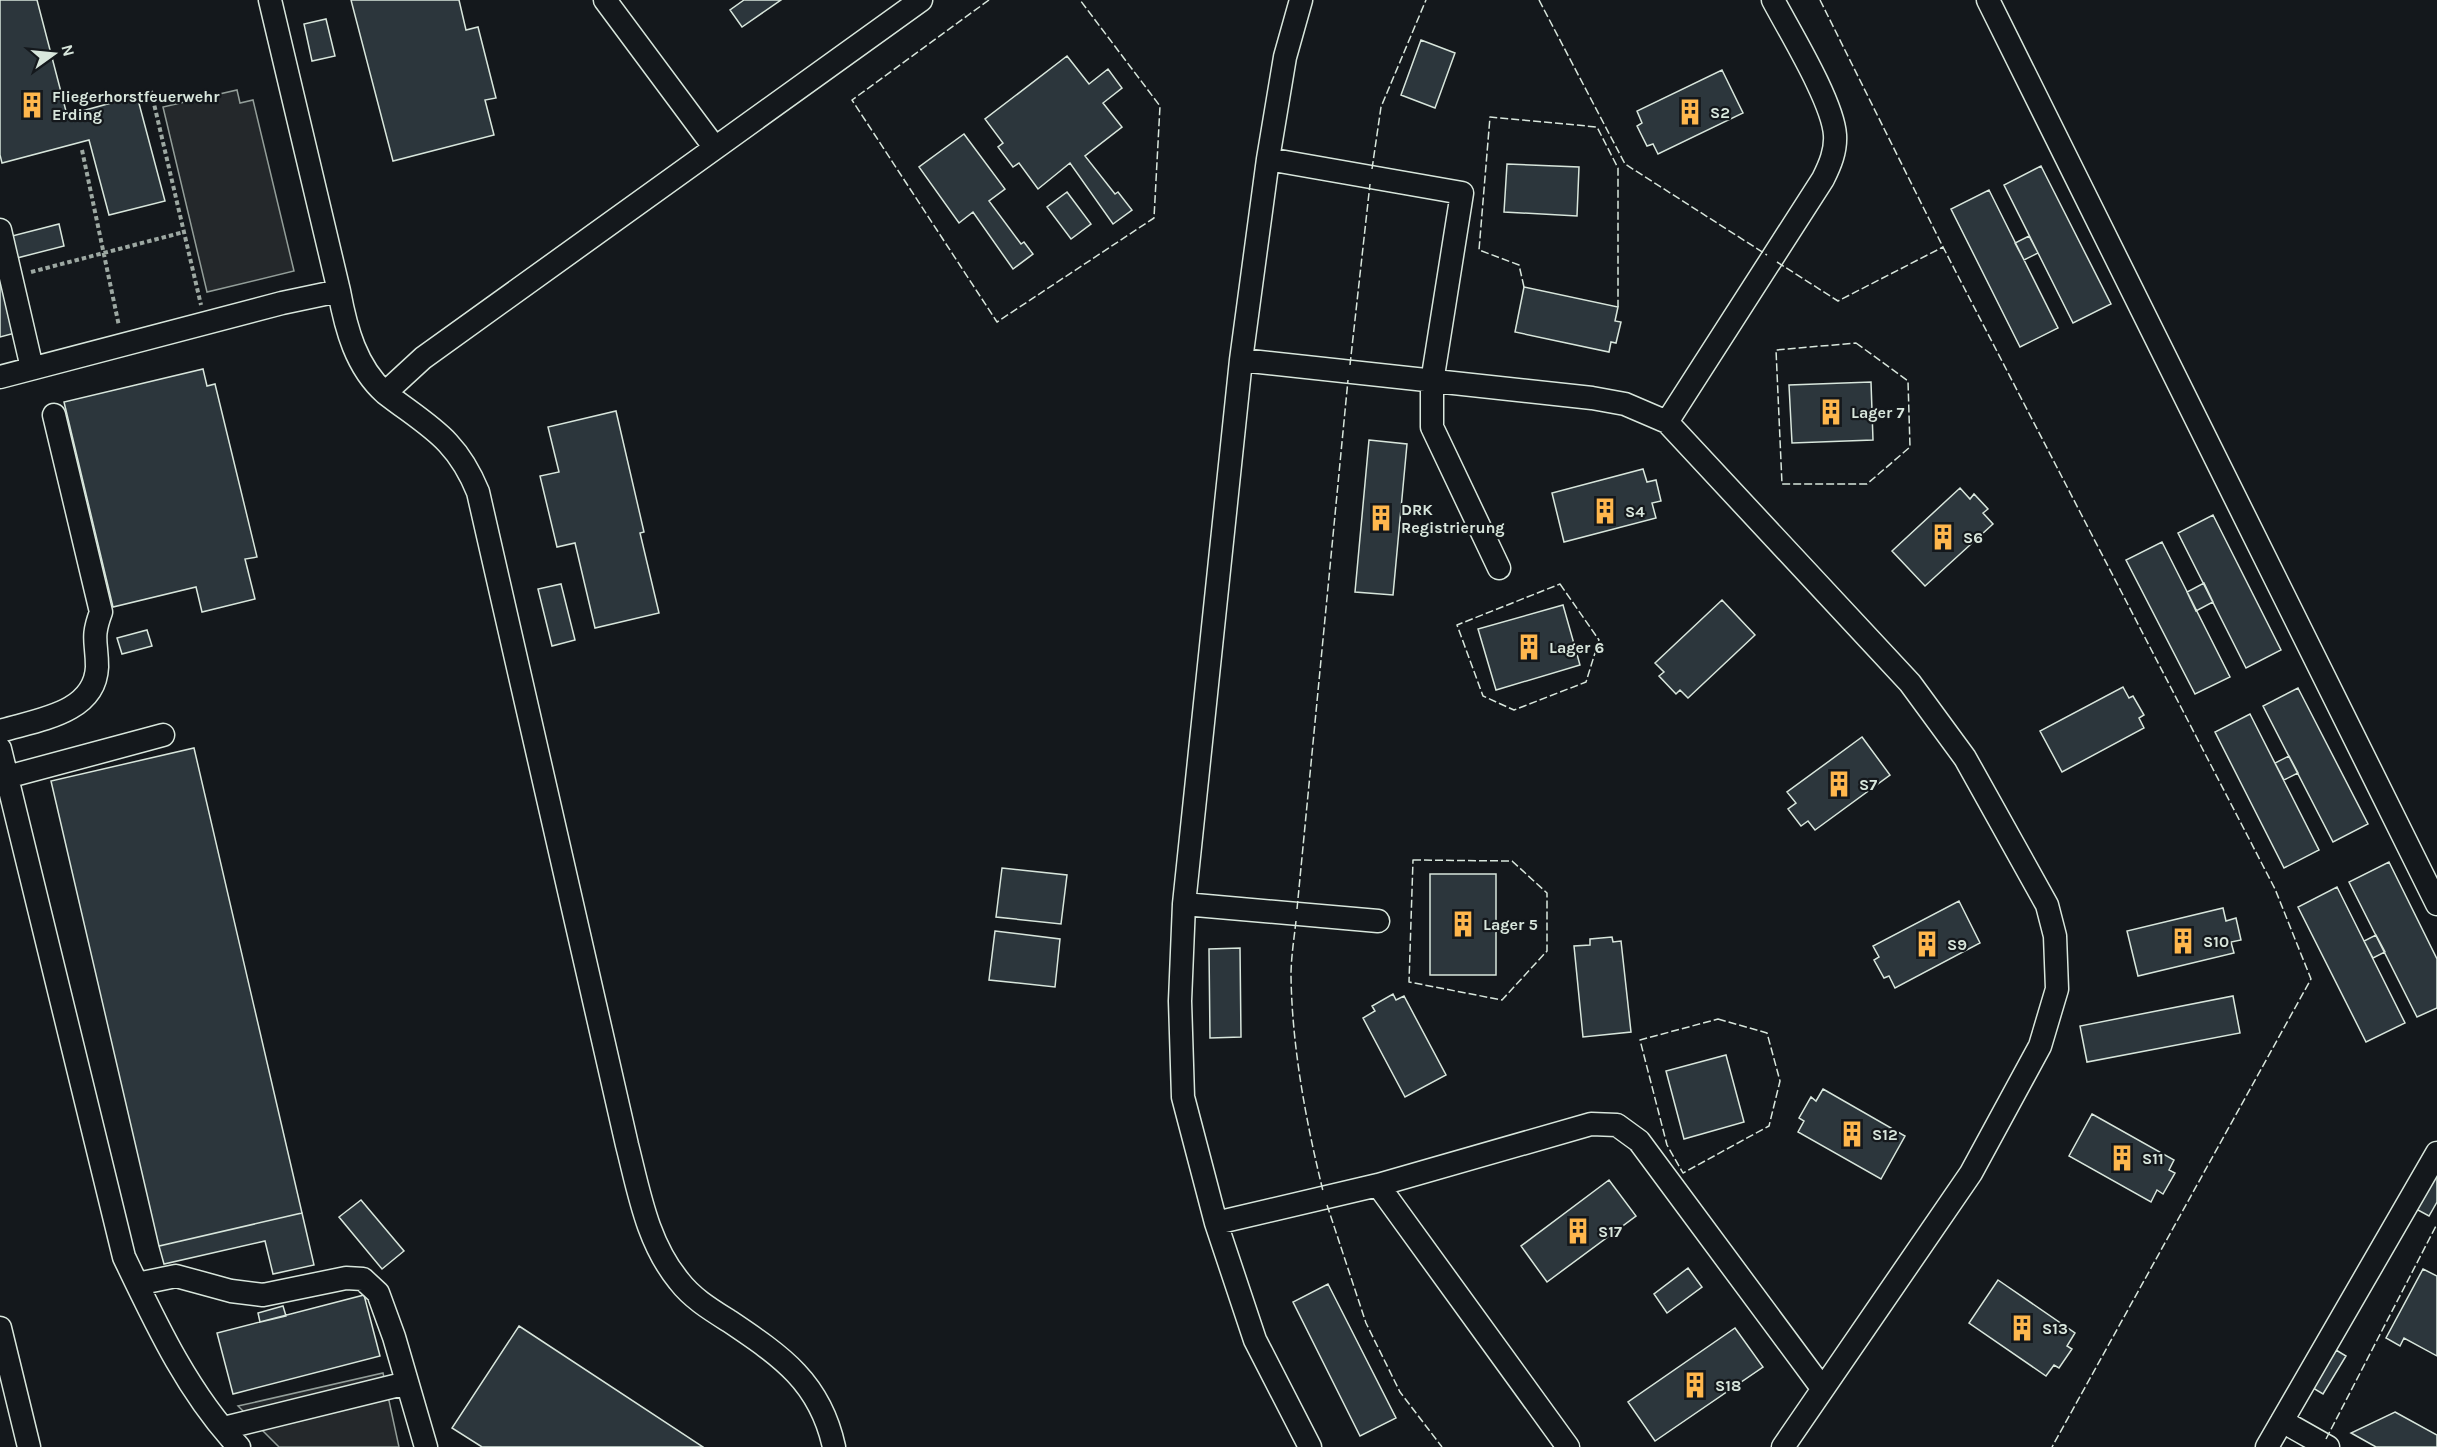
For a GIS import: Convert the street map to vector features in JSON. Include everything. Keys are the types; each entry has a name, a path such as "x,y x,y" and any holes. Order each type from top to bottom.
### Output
{"street":[{"path":"270,0 341,301 356,355 370,380 434,428 451,445 467,465 478,492 627,1145 655,1245 680,1283 697,1300 793,1367 824,1411 834,1447"},
{"path":"605,0 715,148"},
{"path":"385,393 423,358 921,0"},
{"path":"1300,0 1285,57 1268,159 1241,360 1184,904 1180,1001 1183,1097 1216,1224 1255,1340 1310,1447"},
{"path":"1667,422 1823,179 1832,159 1835,137 1831,115 1773,0"},
{"path":"1988,0 2437,904"},
{"path":"1268,159 1462,193 1432,382 1432,427 1499,568"},
{"path":"0,230 32,368"},
{"path":"0,376 205,323 341,301"},
{"path":"1241,360 1592,398 1625,405 1667,422 1910,683 1965,758 2047,905 2055,936 2057,989 2040,1047 1971,1173 1783,1447"},
{"path":"0,731 70,710 87,695 95,682 97,665 93,633 101,612 54,415"},
{"path":"7,777 163,735"},
{"path":"0,749 124,1257 190,1384 239,1447"},
{"path":"1184,904 1378,921"},
{"path":"1216,1224 1378,1185 1591,1124 1609,1123 1626,1129 1646,1150 1822,1388"},
{"path":"2267,1447 2437,1153"},
{"path":"1378,1185 1568,1447"},
{"path":"137,1284 176,1276 231,1291 263,1295 346,1278 363,1279 378,1293 426,1447"},
{"path":"0,1328 29,1447"},
{"path":"224,1428 407,1383"},
{"path":"2282,1421 2328,1447"}],"path":[{"path":"151,91 205,323"},
{"path":"82,150 123,344"},
{"path":"11,277 184,232"}],"shaded area":[{"path":"237,90 240,103 253,100 294,271 207,292 163,107"},
{"path":"383,1373 399,1447 279,1447 238,1406"}],"building":[{"name":"Fliegerhorstfeuerwehr Erding","path":"0,0 37,0 67,115 137,96 165,201 109,215 89,140 2,163 0,155"},
{"path":"351,0 459,0 466,30 478,27 496,98 485,100 494,135 393,161"},
{"path":"744,0 781,0 742,27 730,10"},
{"path":"326,19 335,56 312,61 304,24"},
{"path":"1421,40 1455,53 1435,108 1401,95"},
{"path":"1067,56 1089,84 1108,69 1122,88 1103,103 1122,127 1085,156 1115,194 1118,192 1132,210 1113,224 1070,163 1038,189 1019,163 1013,167 998,147 1003,143 985,119"},
{"name":"S2","path":"1722,70 1743,113 1658,154 1653,144 1647,146 1637,126 1642,123 1637,111"},
{"path":"964,134 1005,189 989,201 1021,244 1024,242 1033,254 1013,269 973,212 959,223 919,167"},
{"path":"1507,164 1579,167 1577,216 1504,212"},
{"path":"2041,166 2111,304 2073,323 2004,185"},
{"path":"1989,190 2058,328 2020,347 1951,209"},
{"path":"1067,192 1091,224 1071,239 1047,207"},
{"path":"59,224 64,246 17,258 12,236"},
{"path":"2029,236 2038,253 2024,260 2015,243"},
{"path":"0,280 15,333 0,337"},
{"path":"1524,287 1618,307 1615,321 1621,322 1616,343 1611,342 1609,352 1515,332"},
{"path":"203,369 207,386 215,384 257,557 245,559 255,599 202,612 196,587 113,607 64,402"},
{"name":"Lager 7","path":"1871,382 1873,440 1792,443 1789,385"},
{"path":"616,411 644,532 640,533 659,613 595,628 575,543 557,547 540,476 559,472 548,427"},
{"name":"DRK Registrierung","path":"1369,440 1407,444 1393,595 1355,592"},
{"name":"S4","path":"1643,469 1647,482 1656,480 1661,501 1652,503 1656,518 1564,542 1552,493"},
{"name":"S6","path":"1960,488 1970,499 1974,494 1988,509 1983,513 1993,524 1925,586 1892,551"},
{"path":"2213,515 2281,650 2246,668 2178,533"},
{"path":"2162,542 2230,677 2195,694 2126,560"},
{"path":"2204,583 2213,602 2196,611 2187,592"},
{"path":"561,584 575,640 552,646 538,589"},
{"path":"1722,600 1755,635 1688,698 1680,690 1676,694 1659,676 1664,672 1655,663"},
{"name":"Lager 6","path":"1563,605 1580,665 1496,690 1478,629"},
{"path":"147,630 152,646 122,654 117,638"},
{"path":"2123,687 2129,698 2133,696 2144,715 2139,718 2144,728 2062,772 2040,731"},
{"path":"2298,688 2368,824 2333,842 2263,706"},
{"path":"2250,714 2319,850 2284,868 2215,732"},
{"name":"S7","path":"1862,737 1890,775 1815,830 1808,821 1801,826 1788,809 1796,803 1787,792"},
{"path":"194,748 302,1213 159,1246 51,781"},
{"path":"2289,756 2298,773 2284,780 2275,763"},
{"path":"2389,862 2437,959 2437,1008 2417,1017 2349,882"},
{"path":"1002,868 1067,875 1061,924 996,917"},
{"name":"Lager 5","path":"1430,874 1496,874 1496,975 1430,975"},
{"path":"2337,887 2405,1023 2366,1042 2298,907"},
{"name":"S9","path":"1959,901 1980,943 1895,988 1889,976 1884,978 1874,960 1879,957 1873,946"},
{"name":"S10","path":"2223,908 2226,921 2236,918 2241,940 2231,942 2234,953 2138,976 2127,931"},
{"path":"995,931 1060,939 1055,987 989,980"},
{"path":"2376,935 2385,952 2373,958 2364,941"},
{"path":"1612,937 1613,942 1621,941 1631,1032 1583,1037 1574,946 1590,945 1590,939"},
{"path":"1240,948 1241,1037 1210,1038 1209,949"},
{"path":"1393,994 1396,1000 1404,996 1446,1075 1405,1097 1363,1018 1375,1011 1372,1006"},
{"path":"2233,996 2240,1033 2087,1062 2080,1026"},
{"path":"1726,1055 1744,1122 1684,1139 1666,1071"},
{"name":"S12","path":"1823,1089 1905,1136 1881,1179 1798,1132 1804,1121 1799,1118 1811,1097 1816,1101"},
{"name":"S11","path":"2092,1114 2174,1160 2169,1170 2175,1173 2163,1194 2157,1190 2151,1202 2069,1156"},
{"path":"2437,1170 2437,1202 2429,1216 2416,1209"},
{"name":"S17","path":"1609,1180 1636,1216 1547,1282 1521,1246"},
{"path":"361,1200 404,1251 382,1269 339,1217"},
{"path":"302,1213 314,1265 273,1274 265,1241 164,1264 159,1246"},
{"path":"1688,1268 1702,1287 1667,1313 1654,1294"},
{"path":"2423,1269 2437,1276 2437,1356 2404,1338 2400,1346 2386,1338"},
{"name":"S13","path":"1998,1280 2075,1333 2067,1346 2072,1349 2059,1368 2054,1365 2046,1376 1969,1323"},
{"path":"1328,1284 1396,1418 1360,1436 1293,1302"},
{"path":"364,1295 380,1356 233,1394 217,1333"},
{"path":"283,1306 286,1316 260,1322 258,1313"},
{"path":"519,1326 703,1447 482,1447 452,1428"},
{"name":"S18","path":"1735,1328 1763,1367 1655,1441 1628,1402"},
{"path":"2336,1350 2346,1356 2323,1394 2313,1388"},
{"path":"2395,1412 2437,1435 2437,1447 2376,1447 2351,1433"}],"fence":[{"path":"989,0 852,100 997,322 1154,218 1160,106 1080,0"},
{"path":"1372,169 1381,107 1426,0"},
{"path":"1539,0 1625,164 1767,255"},
{"path":"1820,0 1943,247 2275,889 2311,979 2052,1447"},
{"path":"1524,287 1519,265 1479,250 1490,117 1597,127 1618,168 1618,307"},
{"path":"1350,365 1370,184"},
{"path":"1777,262 1838,301 1943,247"},
{"path":"1856,343 1908,381 1910,447 1867,484 1782,484 1776,350 1856,343"},
{"path":"1297,909 1348,380"},
{"path":"1560,584 1599,640 1586,682 1514,710 1483,696 1457,625 1560,584"},
{"path":"1413,860 1512,861 1547,893 1547,951 1502,1000 1409,982 1413,860"},
{"path":"1296,921 1291,976 1294,1030 1306,1111 1323,1191"},
{"path":"1718,1019 1767,1033 1780,1081 1769,1126 1683,1173 1667,1145 1640,1040 1718,1019"},
{"path":"1327,1205 1366,1323 1400,1392 1442,1447"},
{"path":"2326,1439 2437,1224"}],"place":[{"name":"Fliegerhorstfeuerwehr Erding","path":"32,105"},
{"name":"S2","path":"1690,112"},
{"name":"Lager 7","path":"1831,412"},
{"name":"S4","path":"1605,511"},
{"name":"DRK Registrierung","path":"1381,518"},
{"name":"S6","path":"1943,537"},
{"name":"Lager 6","path":"1529,647"},
{"name":"S7","path":"1839,784"},
{"name":"Lager 5","path":"1463,924"},
{"name":"S10","path":"2183,941"},
{"name":"S9","path":"1927,944"},
{"name":"S12","path":"1852,1134"},
{"name":"S11","path":"2122,1158"},
{"name":"S17","path":"1578,1231"},
{"name":"S13","path":"2022,1328"},
{"name":"S18","path":"1695,1385"}]}
